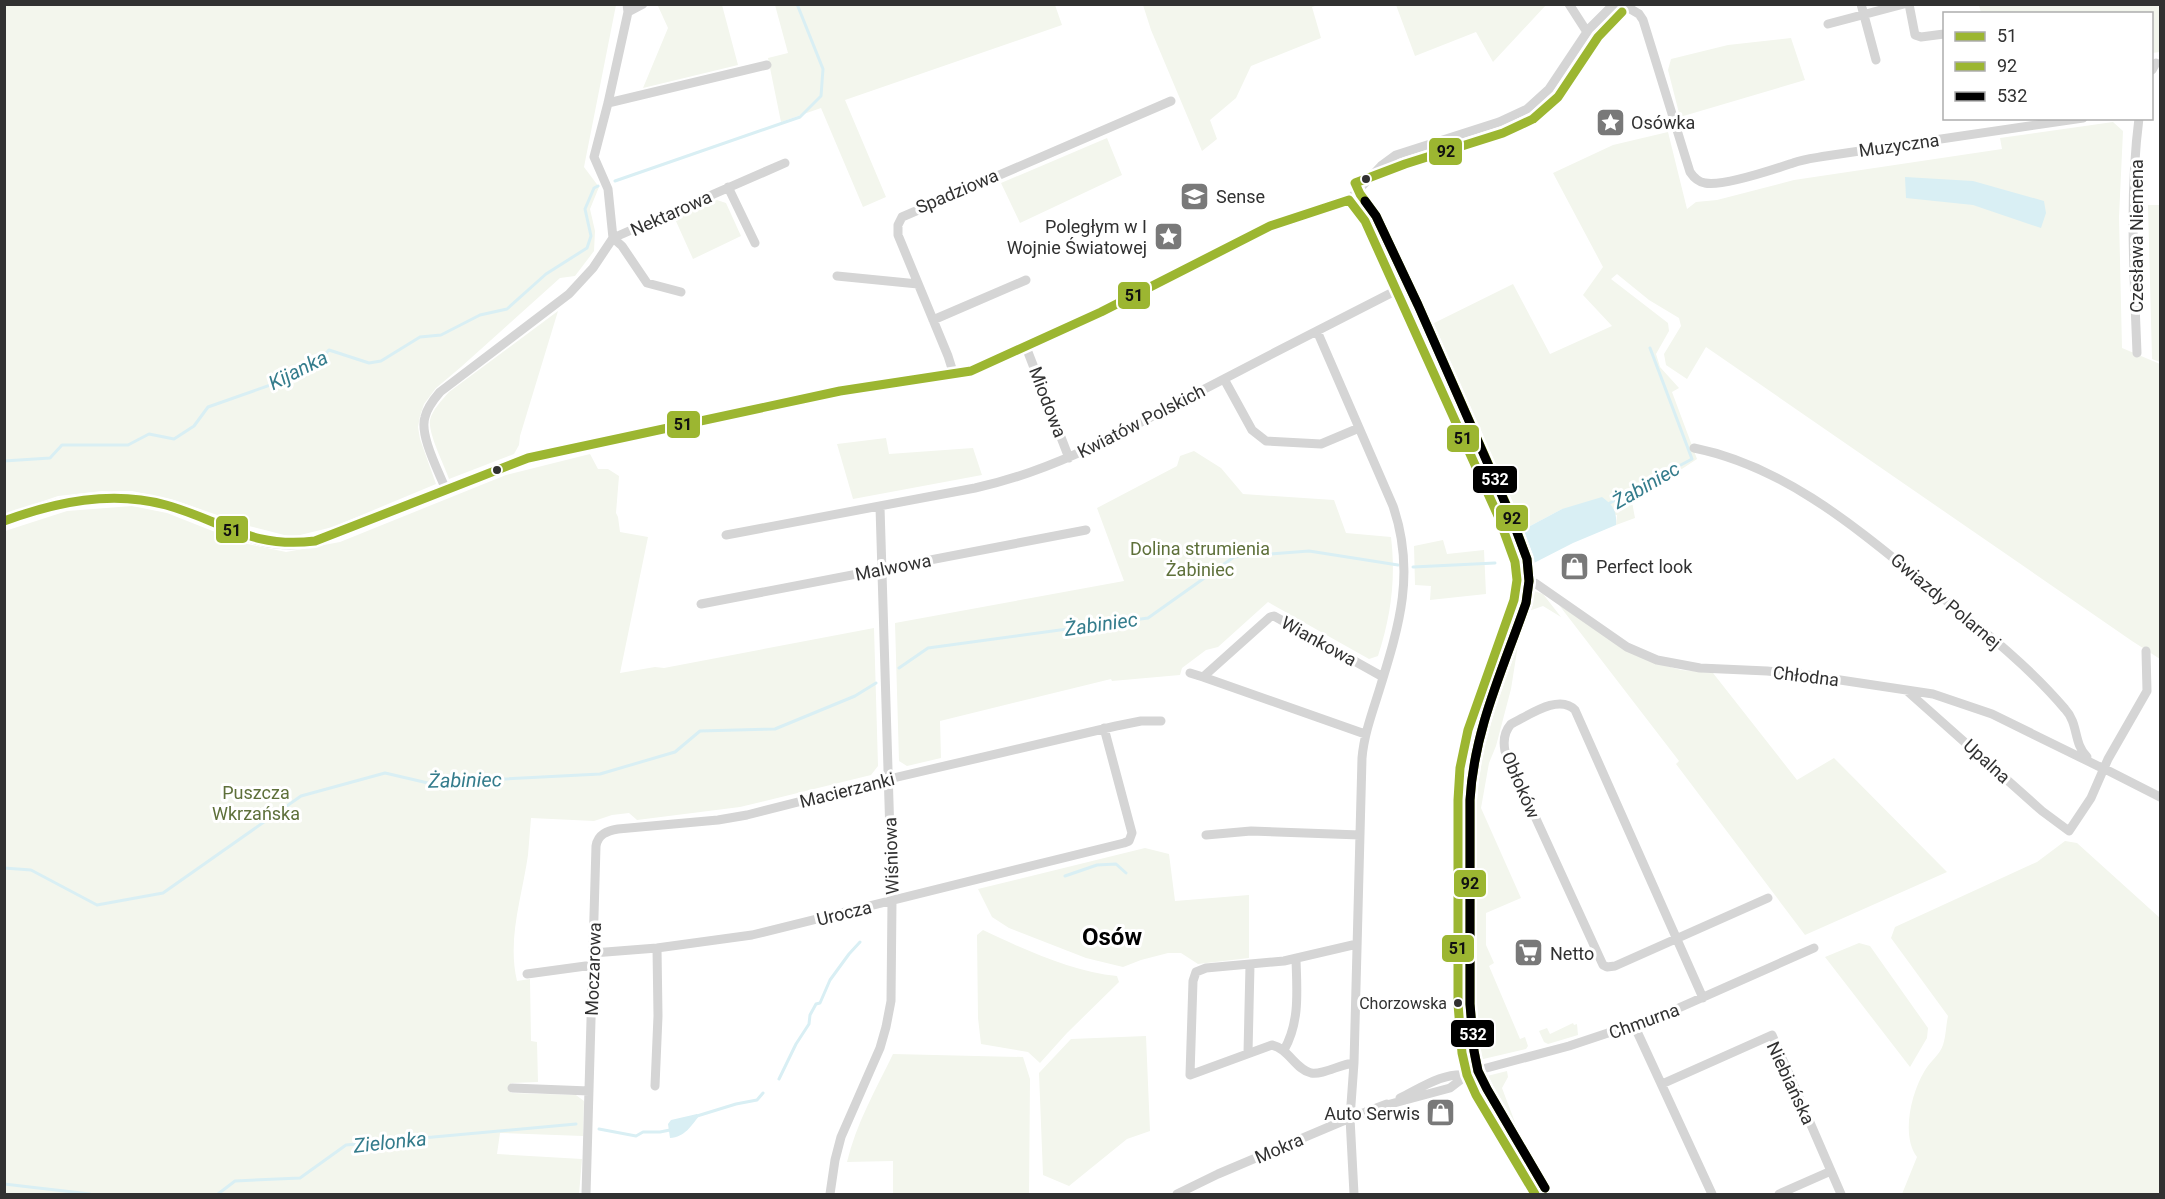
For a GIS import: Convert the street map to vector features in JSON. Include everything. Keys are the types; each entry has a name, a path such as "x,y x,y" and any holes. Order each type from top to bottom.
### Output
{"street":[{"path":"446,490 424,432 424,418 430,405 440,392 569,294 593,268 613,238 608,189 594,157 608,103 627,8 643,4"},
{"path":"1569,4 1587,32"},
{"name":"Miodowa","path":"4,521 34,510 69,502 100,498 132,499 180,509 259,541 295,544 327,538 536,456 840,391 954,375 973,370 1108,309 1270,226 1349,200 1381,166 1396,155 1498,122 1527,109 1550,89 1587,32 1597,19 1614,4"},
{"name":"Muzyczna","path":"1622,4 1639,14 1643,20 1690,172 1695,179 1703,183 1717,183 1826,156 2069,120"},
{"path":"1861,4 1876,60"},
{"path":"1828,24 1904,4"},
{"path":"1909,4 1915,35 1921,37 1943,34"},
{"path":"608,103 767,64"},
{"name":"Spadziowa","path":"954,375 898,235 898,225 902,217 1171,101"},
{"name":"Czesława Niemena","path":"2137,353 2133,204 2139,120"},
{"name":"Nektarowa","path":"613,238 784,163"},
{"name":"Nektarowa","path":"728,187 754,243"},
{"path":"1349,200 1365,220 1397,290 1508,539 1517,575 1510,613 1468,730 1458,784 1458,1021 1467,1075 1482,1105 1535,1194"},
{"path":"613,238 622,246 647,283 681,292"},
{"path":"837,276 918,284"},
{"path":"933,320 1026,280"},
{"name":"Kwiatów Polskich","path":"726,535 880,507 1007,480 1069,458 1122,433 1397,290"},
{"path":"1317,331 1393,506 1403,550 1402,608 1394,646 1365,734 1362,758 1354,1063 1350,1118 1354,1194"},
{"name":"Miodowa","path":"1026,347 1069,458"},
{"path":"1224,379 1252,430 1266,441 1321,444 1359,428"},
{"name":"Gwiazdy Polarnej","path":"1694,448 1730,457 1800,489 1889,554 1990,636 2051,694 2073,721 2079,748 2086,757 2104,769 2160,797"},
{"name":"Wiśniowa","path":"830,1194 841,1137 880,1048 889,1018 893,969 880,507"},
{"name":"Malwowa","path":"701,604 1086,530"},
{"name":"Chłodna","path":"1517,575 1535,583 1627,647 1657,660 1700,669 1767,670 1933,694 1992,714 2104,769"},
{"name":"Wiankowa","path":"1203,677 1270,617 1274,616 1383,677"},
{"path":"2104,769 2146,691 2146,651"},
{"path":"1190,673 1365,734"},
{"name":"Upalna","path":"1906,690 2042,811 2069,831 2091,798 2104,769"},
{"name":"Obłoków","path":"1703,998 1677,938 1573,708 1559,703 1511,724 1507,729 1505,751 1600,961 1607,967 1615,966 1677,938 1768,898"},
{"name":"Macierzanki","path":"596,846 600,836 611,830 732,818 1104,728 1141,721 1161,721"},
{"name":"Urocza","path":"593,953 657,948 752,935 1124,843 1131,837 1130,826 1104,728"},
{"path":"1206,835 1251,831 1360,835"},
{"name":"Moczarowa","path":"586,1194 596,846"},
{"path":"1354,1063 1342,1064 1317,1073 1309,1072 1284,1050 1276,1046 1268,1046 1190,1075 1193,981 1196,972 1206,968 1296,960 1357,944"},
{"path":"655,1086 658,1016 657,948"},
{"name":"Chmurna","path":"1467,1075 1635,1025 1703,998 1814,948"},
{"path":"1284,1050 1292,1038 1296,1022 1296,960"},
{"path":"526,974 593,965"},
{"path":"1248,1053 1250,965"},
{"path":"1635,1025 1712,1194"},
{"name":"Niebiańska","path":"1662,1084 1772,1035 1841,1194"},
{"name":"Mokra","path":"1177,1194 1218,1174 1383,1106 1446,1077 1456,1074 1467,1075"},
{"path":"512,1088 589,1091"},
{"path":"1779,1194 1831,1171"}],"green space":[{"path":"1396,4 1546,5 1493,62 1476,32 1415,56"},
{"path":"4,5 616,5 584,167 599,187 590,209 595,231 594,251 575,276 560,278 436,388 424,404 418,427 436,484 333,527 292,537 249,526 174,500 132,491 102,491 58,496 5,514"},
{"path":"659,5 722,5 738,65 643,88 668,28"},
{"path":"775,5 1055,5 1062,25 845,100 886,197 863,207 821,108 781,122 768,58 788,53"},
{"path":"1143,5 1318,5 1312,7 1321,38 1251,66 1236,98 1210,120 1217,139 1202,151 1151,30"},
{"path":"1979,5 2160,5 2160,52 2153,53 2153,12 1981,12"},
{"path":"1791,38 1805,80 1680,117 1668,70 1671,59 1728,45"},
{"path":"2113,122 2123,131 2119,217 2122,348 2160,364 2160,659 1706,347 1687,379 1666,365 1664,354 1681,326 1679,318 1649,300 1617,274 1611,279 1668,323 1669,331 1656,354 1660,367 1679,388 1672,392 1697,459 1632,502 1635,518 1616,525 1617,515 1562,509 1517,533 1424,328 1513,284 1550,354 1612,326 1583,295 1603,267 1553,173 1613,145 1668,132 1687,209 1696,202 1717,200 1794,180 2002,149 2000,138"},
{"path":"1107,138 1122,175 1020,223 1001,183"},
{"path":"717,200 726,203 741,236 693,259 675,219"},
{"path":"2148,205 2160,205 2160,362 2152,359"},
{"path":"558,311 519,445 514,454 449,479 430,426 431,416 435,409 449,392"},
{"path":"886,438 889,454 973,448 982,475 853,499 837,444"},
{"name":"Dolina strumienia Żabiniec","path":"1194,451 1221,468 1243,494 1334,500 1346,533 1391,537 1393,568 1391,597 1378,656 1369,659 1268,602 1218,647 1206,650 1182,668 1180,675 1112,681 1111,679 940,721 941,758 907,766 899,761 895,623 1124,581 1097,508 1177,466 1180,456"},
{"name":"Puszcza Wkrzańska","path":"590,454 598,469 608,469 619,476 616,513 620,532 648,537 620,673 655,667 664,668 874,628 878,766 871,775 740,807 637,820 629,813 612,815 594,821 531,818 528,855 516,918 514,965 517,981 530,979 531,1041 537,1042 538,1082 511,1083 511,1093 576,1095 584,1101 583,1136 500,1133 497,1154 582,1159 579,1194 5,1194 5,531 67,511 132,506 167,513 243,543 286,552 340,542 506,475"},
{"path":"1443,540 1447,554 1484,550 1486,594 1430,600 1431,586 1415,585 1414,546"},
{"path":"1531,590 1543,594 1561,617 1543,606 1523,613 1511,689 1496,746 1489,763 1481,808 1521,898 1486,913 1486,945 1494,963 1489,966 1520,1039 1525,1037 1528,1046 1526,1049 1479,1060 1473,1058 1473,1053 1466,1047 1465,1031 1472,1002 1471,984 1463,959 1463,819 1466,814 1469,775 1476,735 1492,686"},
{"path":"1559,605 1649,661 1681,670 1713,673 1797,780 1834,758 1947,872 1805,935 1676,764 1679,761"},
{"path":"2065,841 2077,843 2160,918 2160,1194 1902,1194 1917,1157 1910,1138 1912,1103 1924,1072 1942,1049 1948,1016 1891,938 1895,927 2037,862"},
{"path":"1145,848 1169,854 1175,901 1249,895 1249,958 1198,964 1181,953 1168,953 1123,967 1086,958 1009,928 992,917 978,889"},
{"path":"983,930 1066,965 1117,976 1119,982 1040,1063 1028,1052 981,1044 978,1018 977,935"},
{"path":"1859,943 1870,946 1928,1028 1927,1038 1910,1067 1825,957"},
{"path":"1573,1023 1577,1024 1578,1035 1548,1044 1544,1042 1539,1031 1547,1028 1550,1034"},
{"path":"1146,1036 1150,1131 1127,1139 1069,1186 1043,1175 1039,1073 1071,1039"},
{"path":"893,1054 1023,1057 1030,1079 1029,1194 893,1194 893,1161 847,1162 861,1120"},
{"path":"1507,1071 1508,1077 1502,1088 1519,1133 1539,1173 1534,1175 1483,1088 1483,1082 1487,1076"}],"shaded area":[{"path":"1905,177 1973,181 2044,201 2046,213 2041,228 1973,205 1906,198"},
{"path":"1602,497 1614,509 1616,525 1532,564 1517,533 1562,509"},
{"path":"697,1114 699,1116 687,1130 680,1136 670,1138 668,1124 671,1120"}],"waterway":[{"path":"615,181 800,117 821,96 823,69 797,4"},
{"name":"Kijanka","path":"4,461 50,458 62,445 128,445 149,434 174,439 194,426 208,407 293,377 318,362 329,350 369,363 381,361 420,337 441,335 480,315 507,309 546,274 587,248 591,236 585,209 594,188 598,186"},
{"name":"Żabiniec","path":"1608,504 1692,459 1650,348"},
{"name":"Żabiniec","path":"899,668 928,648 1148,618 1234,557 1309,551 1398,565"},
{"name":"Żabiniec","path":"1413,567 1495,563"},
{"name":"Żabiniec","path":"4,868 31,870 97,905 163,893 301,796 385,773 428,783 600,774 675,752 700,731 775,729 855,696 876,683"},
{"path":"1065,876 1097,865 1116,864 1126,873"},
{"name":"Zielonka","path":"779,1079 830,980 860,942"},
{"name":"Zielonka","path":"697,1116 757,1100 763,1093"},
{"name":"Zielonka","path":"218,1194 235,1181 300,1178 346,1145 576,1124"},
{"name":"Zielonka","path":"599,1129 636,1136 643,1132 670,1130"},
{"name":"Zielonka","path":"4,1184 90,1194"}],"transit line":[{"name":"92","path":"1545,1188 1478,1071 1470,1004 1470,800 1473,774 1483,724 1526,603 1529,581 1527,559 1510,513 1418,305 1376,216 1355,183 1405,164 1503,133 1533,119 1558,97 1598,37 1622,12"},
{"name":"51","path":"1349,200 1365,221 1499,518 1515,562 1517,580 1514,600 1468,730 1460,768 1458,1004 1462,1053 1467,1075 1476,1095 1535,1194"},
{"name":"51","path":"4,521 44,508 84,500 125,499 166,505 238,532 273,541 315,541 528,458 840,391 971,371 1101,312 1270,226 1349,200"},
{"name":"532","path":"1365,201 1376,216 1418,305 1510,514 1527,559 1529,581 1526,603 1483,724 1473,774 1470,800 1470,1004 1478,1071 1545,1188"}],"place":[{"name":"Osówka","path":"1610,122"},
{"name":"Sense","path":"1195,196"},
{"name":"Poległym w I Wojnie Światowej","path":"1168,236"},
{"name":"Perfect look","path":"1575,566"},
{"name":"Netto","path":"1529,953"},
{"name":"Chorzowska","path":"1458,1003"},
{"name":"Auto Serwis","path":"1441,1113"}],"district":[{"name":"Osów","path":"1112,937"}]}
